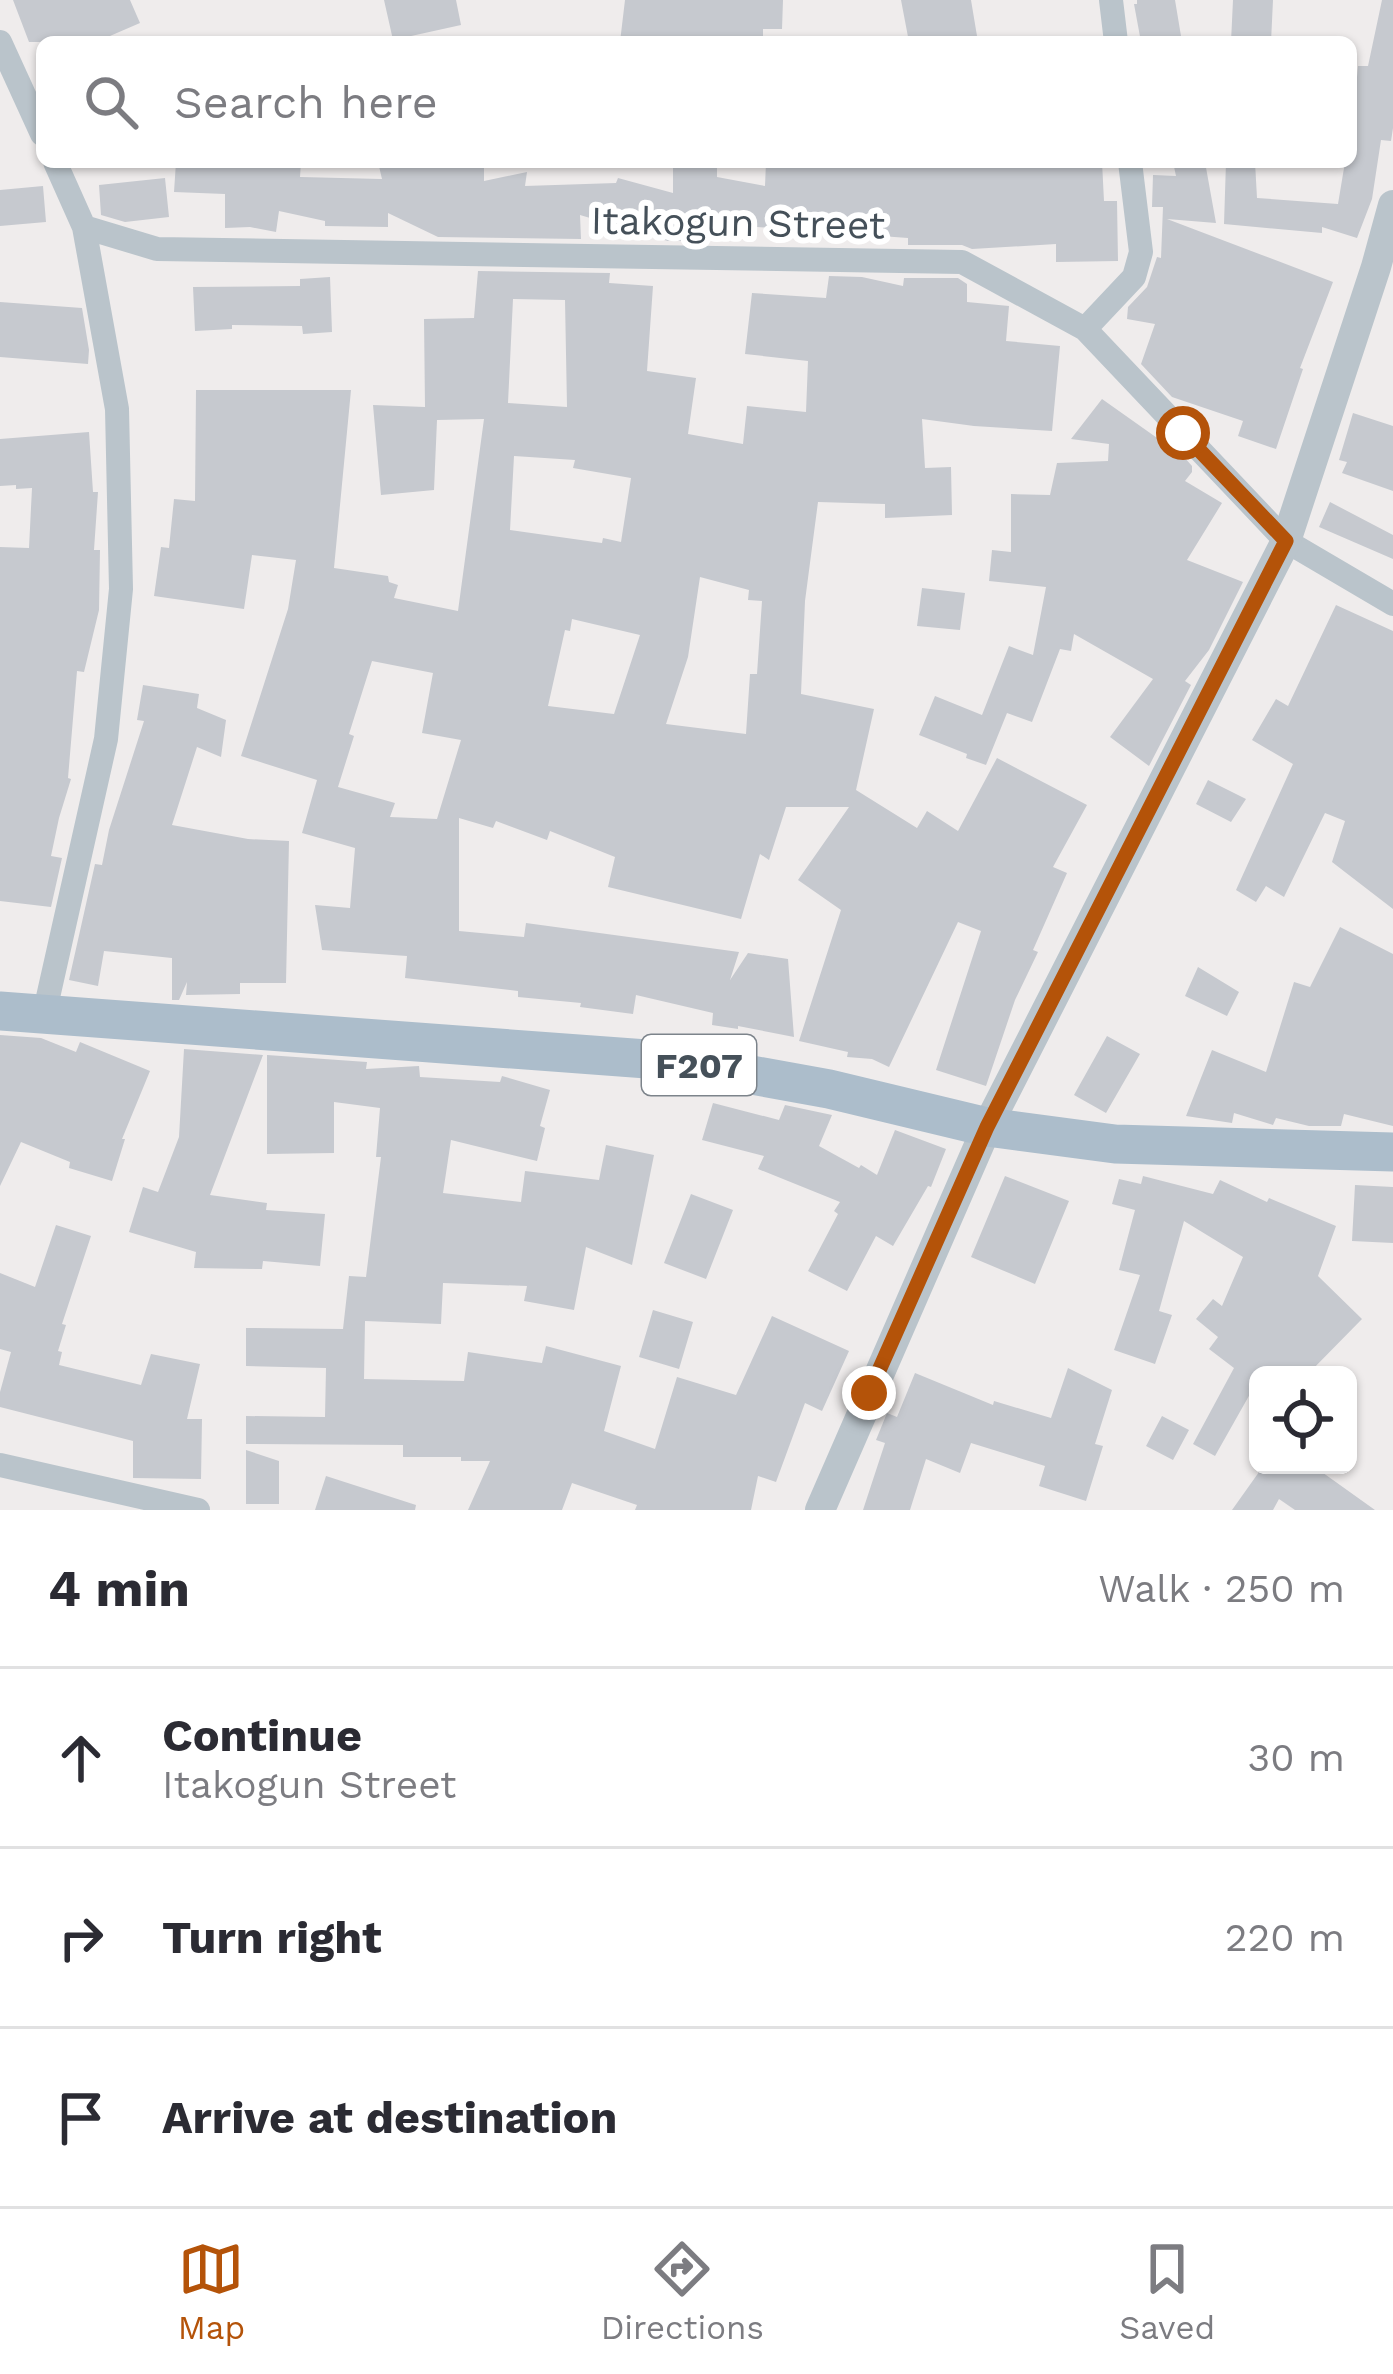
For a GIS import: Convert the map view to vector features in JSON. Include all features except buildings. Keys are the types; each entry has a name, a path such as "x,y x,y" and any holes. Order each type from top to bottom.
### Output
{"main road":[{"name":"F207","path":"0,1011 674,1061 829,1089 987,1127 1114,1144 1393,1152"}],"street":[{"path":"1111,0 1115,36"},
{"path":"0,42 36,121"},
{"path":"44,1015 106,739 122,589 117,409 84,227 58,168"},
{"path":"1085,329 1134,277 1141,252 1131,168"},
{"path":"820,1510 987,1127 1286,541 1384,267 1393,205"},
{"name":"Itakogun Street","path":"84,227 157,249 962,262 1085,329 1286,541 1393,604"},
{"path":"0,1465 198,1510"}],"route":[{"path":"869,1393 987,1127 1286,541 1183,433"}]}
